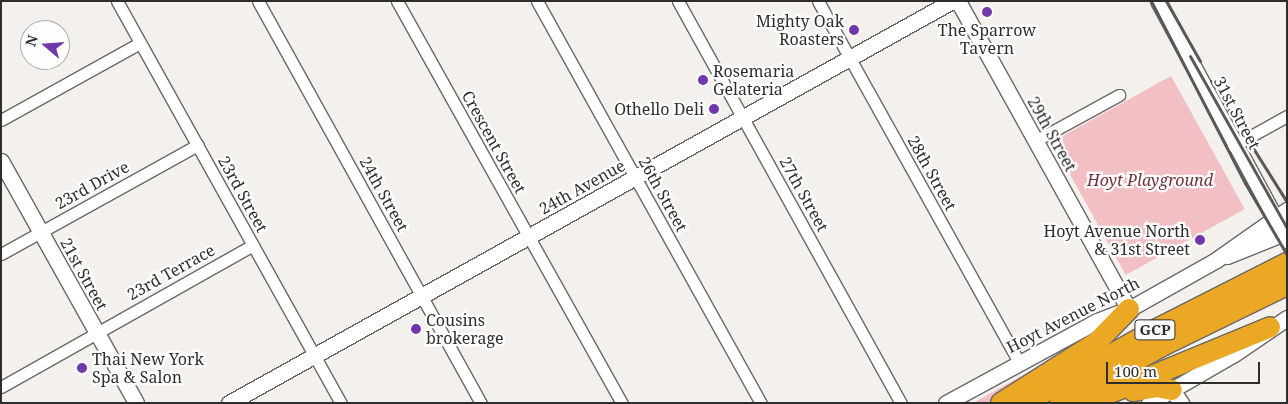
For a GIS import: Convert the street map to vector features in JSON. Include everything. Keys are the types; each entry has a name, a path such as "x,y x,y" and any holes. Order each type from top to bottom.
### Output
{"highway":[{"name":"GCP","path":"1025,403 1155,330 1287,263"},
{"path":"1060,403 1169,342 1287,285"},
{"path":"1001,403 1097,342 1129,309"},
{"path":"1086,403 1279,322"},
{"path":"1100,403 1149,387 1177,396"}],"street":[{"name":"23rd Street","path":"117,1 341,403"},
{"name":"24th Street","path":"258,1 481,403"},
{"name":"Crescent Street","path":"397,1 622,403"},
{"name":"26th Street","path":"537,1 761,403"},
{"name":"27th Street","path":"678,1 901,403"},
{"name":"28th Street","path":"818,1 1018,361"},
{"name":"24th Avenue","path":"229,403 952,1"},
{"name":"29th Street","path":"958,1 1129,309"},
{"name":"31st Street","path":"1158,1 1233,146 1274,218 1286,235"},
{"path":"1,120 140,43"},
{"path":"1035,141 1118,95"},
{"path":"1233,146 1287,116"},
{"name":"23rd Drive","path":"1,254 198,145"},
{"name":"21st Street","path":"1,161 136,403"},
{"name":"Hoyt Avenue North","path":"946,403 1018,361 1097,321 1129,309 1216,260 1287,210"},
{"name":"Hoyt Avenue North","path":"1216,260 1286,235"},
{"name":"23rd Terrace","path":"1,386 253,245"},
{"path":"1149,403 1177,396 1279,322"}],"green space":[{"name":"Hoyt Playground","path":"1171,76 1245,209 1126,275 1052,142"},
{"path":"1052,359 1053,362 992,403 973,403"}],"railway":[{"path":"1151,1 1245,183 1287,255"},
{"path":"1166,1 1200,61"},
{"path":"1190,56 1287,228"},
{"path":"1211,81 1287,202"}],"place":[{"name":"The Sparrow Tavern","path":"987,12"},
{"name":"Mighty Oak Roasters","path":"854,30"},
{"name":"Rosemaria Gelateria","path":"703,80"},
{"name":"Othello Deli","path":"714,109"},
{"name":"Hoyt Avenue North & 31st Street","path":"1200,240"},
{"name":"Cousins brokerage","path":"416,329"},
{"name":"Thai New York Spa & Salon","path":"82,368"}]}
